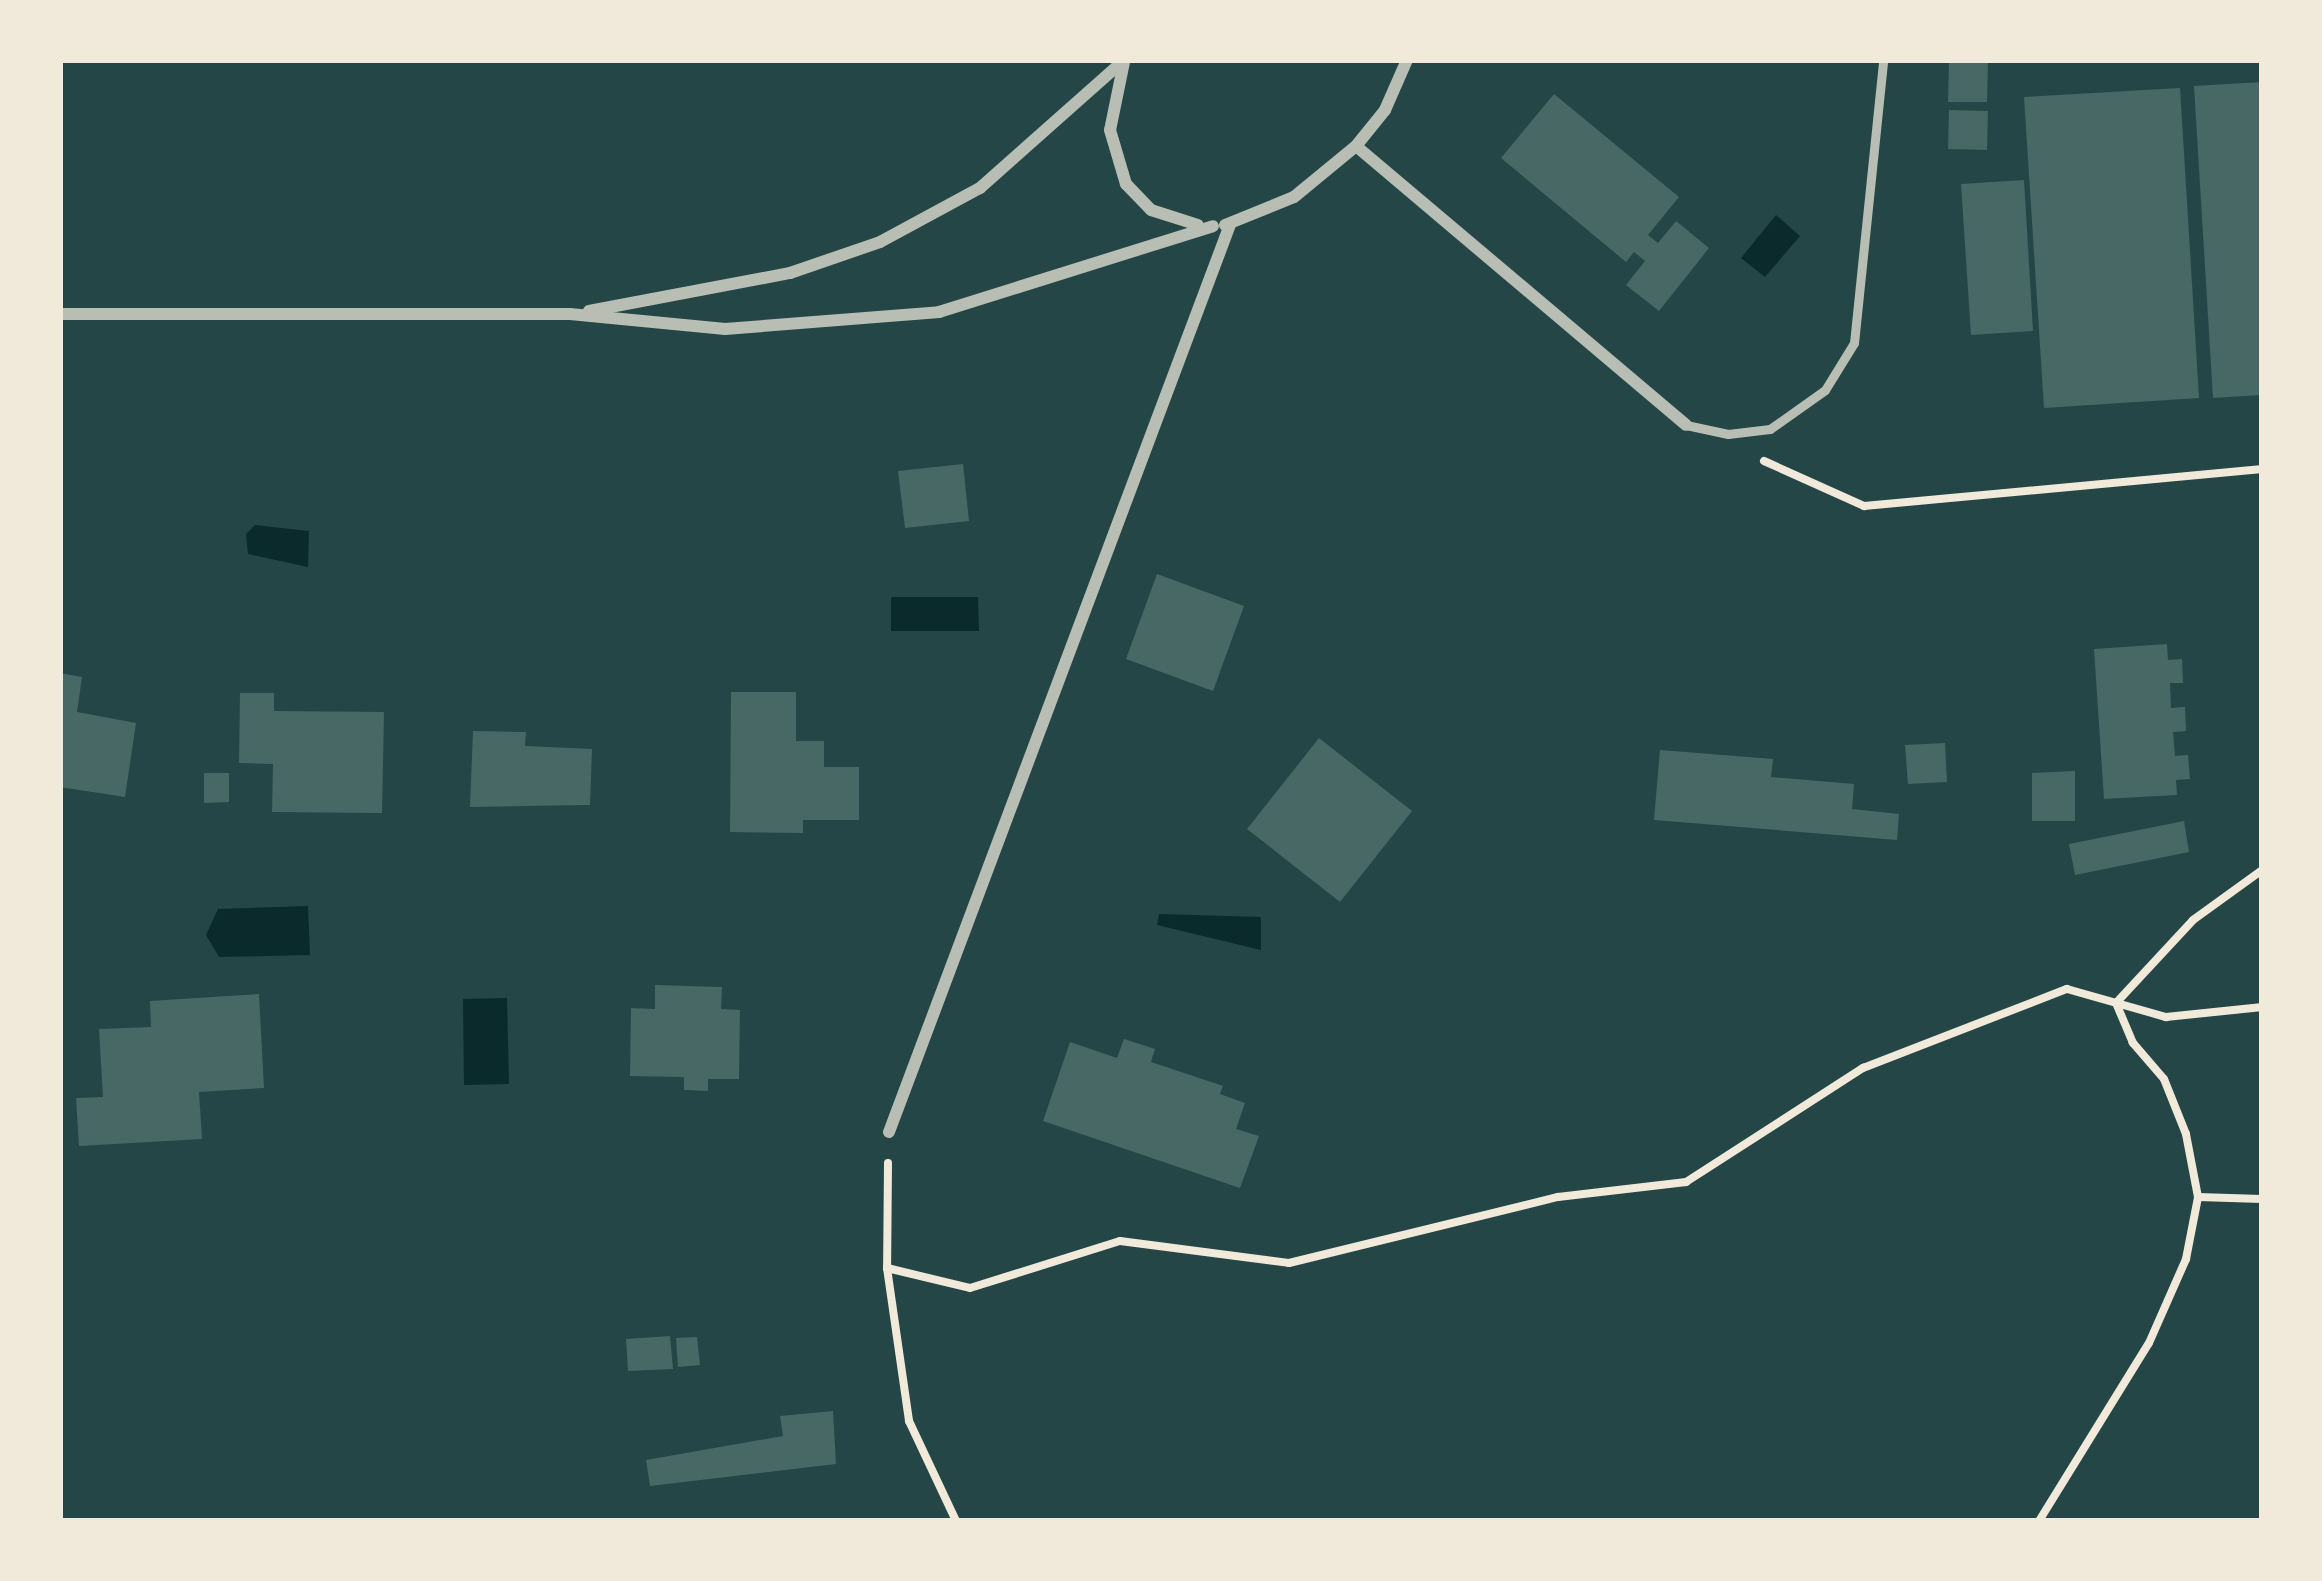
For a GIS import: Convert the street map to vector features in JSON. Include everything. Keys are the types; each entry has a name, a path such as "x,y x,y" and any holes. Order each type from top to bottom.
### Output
{"street":[{"path":"1124,60 1110,130 1126,184 1151,210 1181,225 1213,226 1230,225 1294,197 1356,146 1385,110 1407,60"},
{"path":"570,314 790,273 880,242 980,188 1124,60"},
{"path":"1356,146 1686,425"},
{"path":"889,1132 1230,225"},
{"path":"60,314 570,314 724,329 939,312 1213,226"}],"lane":[{"path":"1686,425 1728,434 1770,429 1825,389 1854,343 1883,60"}],"path":[{"path":"1745,452 1864,506 2262,469"},
{"path":"2116,1003 2193,920 2262,870"},
{"path":"887,1268 970,1288 1120,1241 1289,1263 1558,1197 1686,1182 1863,1068 2067,989 2166,1017 2262,1007"},
{"path":"2039,1521 2149,1343 2186,1259 2198,1197 2186,1134 2164,1079 2134,1043 2116,1003"},
{"path":"889,1132 887,1268 909,1421 956,1521"},
{"path":"2198,1197 2262,1199"}],"shaded area":[{"path":"60,60 2262,60 2262,1521 60,1521"},
{"path":"1776,215 1800,236 1765,277 1741,258"},
{"path":"255,525 309,531 308,567 248,554 246,534"},
{"path":"891,597 978,597 979,631 891,631"},
{"path":"308,906 310,955 219,957 206,935 218,909"},
{"path":"1159,914 1261,917 1261,950 1157,925"},
{"path":"507,998 509,1084 464,1085 463,999"}],"building":[{"path":"1949,62 1988,63 1987,102 1948,102"},
{"path":"2262,82 2262,395 2213,398 2194,86"},
{"path":"2180,88 2199,398 2044,408 2024,97"},
{"path":"1554,94 1679,197 1648,235 1658,243 1676,221 1709,248 1659,311 1626,285 1645,261 1634,252 1626,262 1501,158"},
{"path":"1949,110 1988,111 1987,150 1948,149"},
{"path":"2024,180 2033,331 1971,335 1961,184"},
{"path":"963,464 969,521 905,528 898,471"},
{"path":"1157,574 1244,606 1213,691 1126,659"},
{"path":"2167,644 2168,660 2182,659 2183,683 2170,683 2171,708 2185,707 2186,731 2173,732 2175,756 2188,755 2190,779 2176,780 2177,795 2104,799 2094,649"},
{"path":"60,673 82,677 77,712 136,723 125,797 60,787"},
{"path":"731,692 796,692 796,741 824,741 824,767 859,767 859,820 803,820 803,833 730,832"},
{"path":"240,693 274,693 274,711 384,712 382,813 272,812 273,764 239,763"},
{"path":"473,731 526,732 525,746 592,749 590,805 470,807"},
{"path":"1319,738 1412,811 1340,902 1247,829"},
{"path":"1945,743 1947,782 1908,784 1905,745"},
{"path":"1660,750 1773,759 1771,777 1854,784 1852,809 1899,814 1897,840 1654,820"},
{"path":"2075,771 2075,821 2032,821 2032,773"},
{"path":"204,773 229,773 229,802 204,803"},
{"path":"2184,821 2189,852 2075,875 2069,844"},
{"path":"655,985 722,987 721,1009 740,1010 739,1079 708,1079 708,1091 684,1090 684,1077 630,1076 631,1008 655,1009"},
{"path":"259,994 264,1088 199,1092 202,1139 79,1146 76,1098 103,1097 99,1029 151,1027 150,1001"},
{"path":"1124,1039 1155,1049 1151,1062 1223,1086 1220,1094 1245,1103 1236,1129 1259,1136 1240,1188 1043,1121 1070,1042 1117,1058"},
{"path":"670,1336 673,1369 628,1371 626,1339"},
{"path":"697,1337 700,1365 678,1367 676,1338"},
{"path":"833,1411 836,1464 650,1486 646,1460 783,1436 780,1416"}]}
